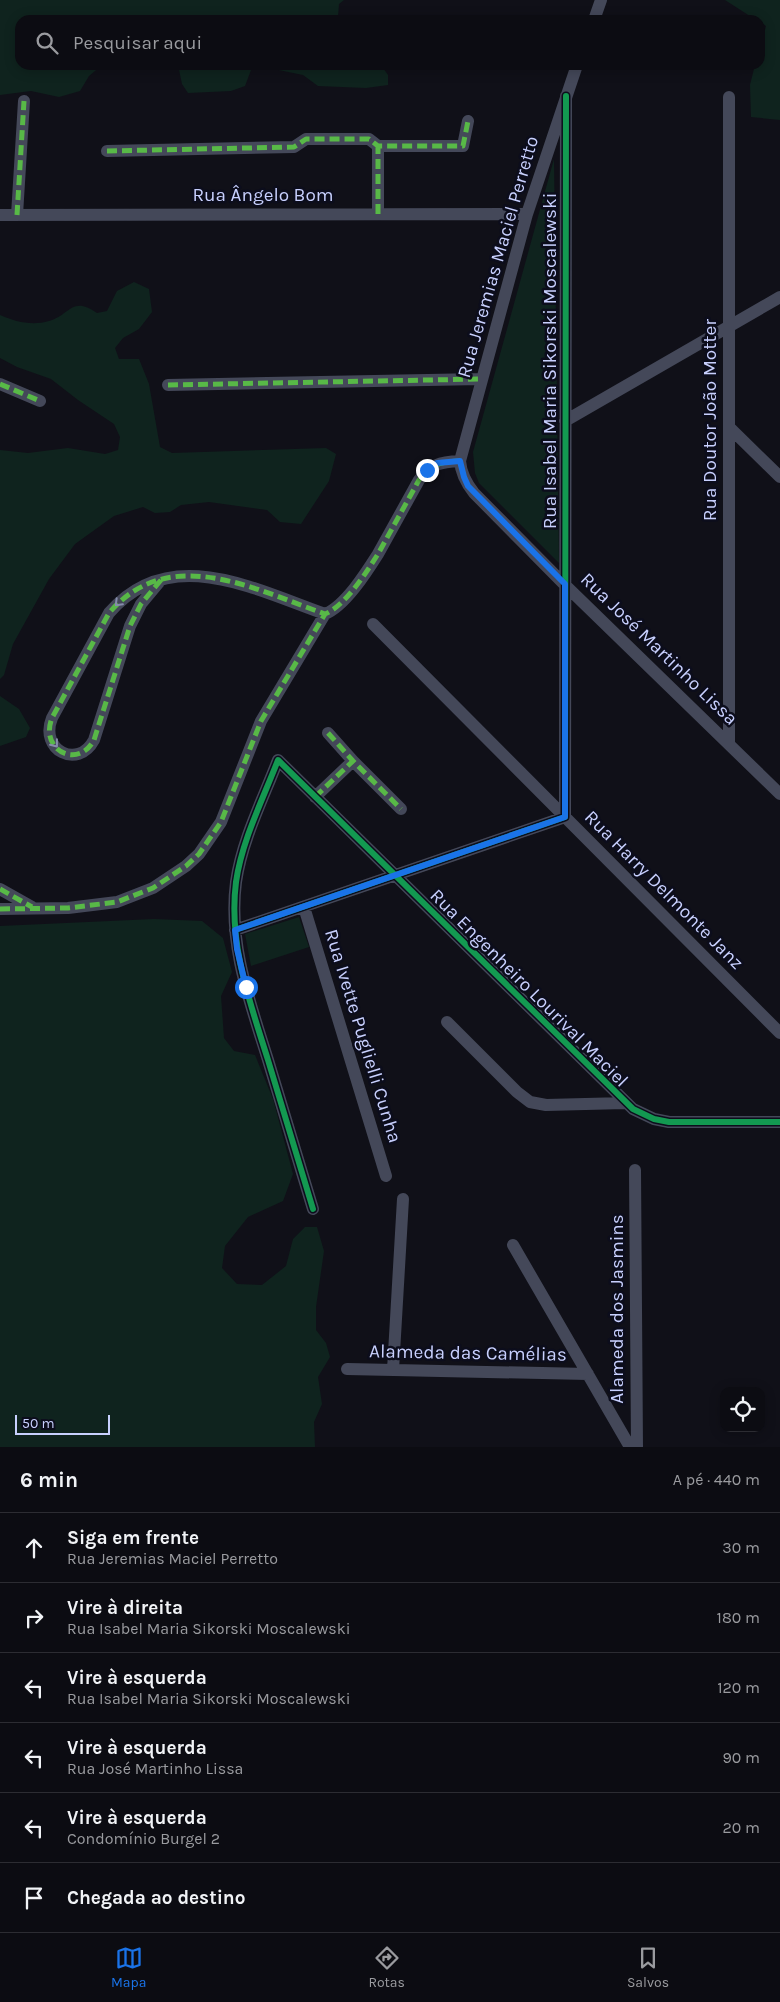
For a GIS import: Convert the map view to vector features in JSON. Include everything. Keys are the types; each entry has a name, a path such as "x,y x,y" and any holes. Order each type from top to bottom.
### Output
{"street":[{"path":"596,15 601,0"},
{"name":"Rua Jeremias Maciel Perretto","path":"460,461 527,214 575,70"},
{"name":"Rua Isabel Maria Sikorski Moscalewski","path":"565,817 566,96"},
{"name":"Rua Doutor João Motter","path":"729,97 729,744"},
{"path":"17,215 24,101"},
{"path":"108,151 294,147 306,138 369,139 378,146 463,146 468,121"},
{"path":"378,146 378,214"},
{"name":"Rua Ângelo Bom","path":"0,215 527,214"},
{"path":"565,421 780,297"},
{"path":"168,385 481,379"},
{"path":"0,384 40,401"},
{"path":"729,427 780,477"},
{"path":"0,909 32,907 68,908 117,902 137,896 170,878 199,854 221,822 230,804 261,721 325,614 339,606 370,566 419,480 427,470 437,463 460,461"},
{"name":"Rua José Martinho Lissa","path":"460,461 468,486 565,584 780,794"},
{"path":"161,580 141,604 133,620 90,747 81,753 72,755 62,753 53,745 49,737 48,727 100,627 119,601 143,586 161,580 185,575 217,578 325,614"},
{"name":"Rua Harry Delmonte Janz","path":"373,624 565,817 777,1025"},
{"path":"328,733 401,809"},
{"name":"Rua Engenheiro Lourival Maciel","path":"235,930 236,881 242,856 278,760 625,1103 643,1115 670,1122 780,1122"},
{"path":"316,797 353,761"},
{"path":"314,1209 246,987 237,949 235,930 565,817"},
{"path":"0,889 32,907"},
{"name":"Rua Ivette Puglielli Cunha","path":"304,907 386,1176"},
{"path":"447,1022 517,1092 530,1102 546,1105 625,1103"},
{"name":"Alameda dos Jasmins","path":"635,1170 637,1447"},
{"path":"393,1370 403,1199"},
{"path":"512,1246 630,1447"},
{"name":"Alameda das Camélias","path":"347,1369 588,1374"}],"green space":[{"path":"0,0 344,0 339,4 338,15 15,15 15,70 96,70 89,76 80,91 59,97 31,91 0,95"},
{"path":"725,0 780,0 780,120 751,117 750,85 754,70 765,70 766,26 765,15 748,15"},
{"path":"179,70 251,70 245,86 231,91 188,93 182,84"},
{"path":"279,70 384,70 388,75 388,85 366,88 318,86 303,75"},
{"path":"554,159 559,563 479,483 475,473 473,452"},
{"path":"134,282 149,289 152,312 139,329 123,338 115,348 119,359 139,359 149,384 160,447 172,453 326,448 336,454 329,481 301,524 280,522 267,510 209,502 181,505 170,512 155,513 143,507 114,516 75,544 49,579 13,644 4,675 0,679 0,450 28,453 68,448 105,454 118,450 120,437 114,424 51,379 17,367 0,358 0,315 12,320 36,323 49,321 76,306 89,308 97,313 107,311 117,291"},
{"path":"0,696 19,709 30,728 26,737 0,746"},
{"path":"299,917 309,947 251,966 245,934"},
{"path":"154,919 202,921 223,938 232,972 221,996 224,1038 234,1051 255,1055 273,1099 293,1174 283,1201 248,1217 225,1246 222,1268 237,1284 262,1285 286,1266 293,1239 305,1227 317,1227 324,1251 316,1307 316,1330 326,1343 330,1357 318,1377 322,1404 314,1422 315,1447 0,1447 0,926"}],"marked path":[{"path":"17,215 24,101"},
{"path":"107,151 294,147 306,139 369,139 378,146 463,146 468,121"},
{"path":"378,146 378,214"},
{"path":"168,385 481,379"},
{"path":"0,384 40,401"},
{"path":"0,909 68,908 117,902 153,888 186,866 199,854 221,822 261,721 325,614 340,604 361,579 378,554 419,480 432,467 447,462 460,461"},
{"path":"161,580 141,604 130,626 94,740 87,749 79,754 70,755 62,752 55,747 51,739 49,729 52,718 109,613 133,592 158,580 185,576 213,578 270,593 325,614"},
{"path":"328,733 401,809"},
{"path":"315,797 353,761"},
{"path":"0,889 32,907"}],"cycle path":[{"path":"235,930 565,817 566,96"},
{"path":"313,1209 248,995 242,973 235,928 234,905 239,866 248,835 278,760 633,1109 654,1119 669,1122 780,1122"}],"route":[{"path":"246,987 237,949 235,930 565,817 565,584 468,486 460,461 437,463 427,470"}]}
